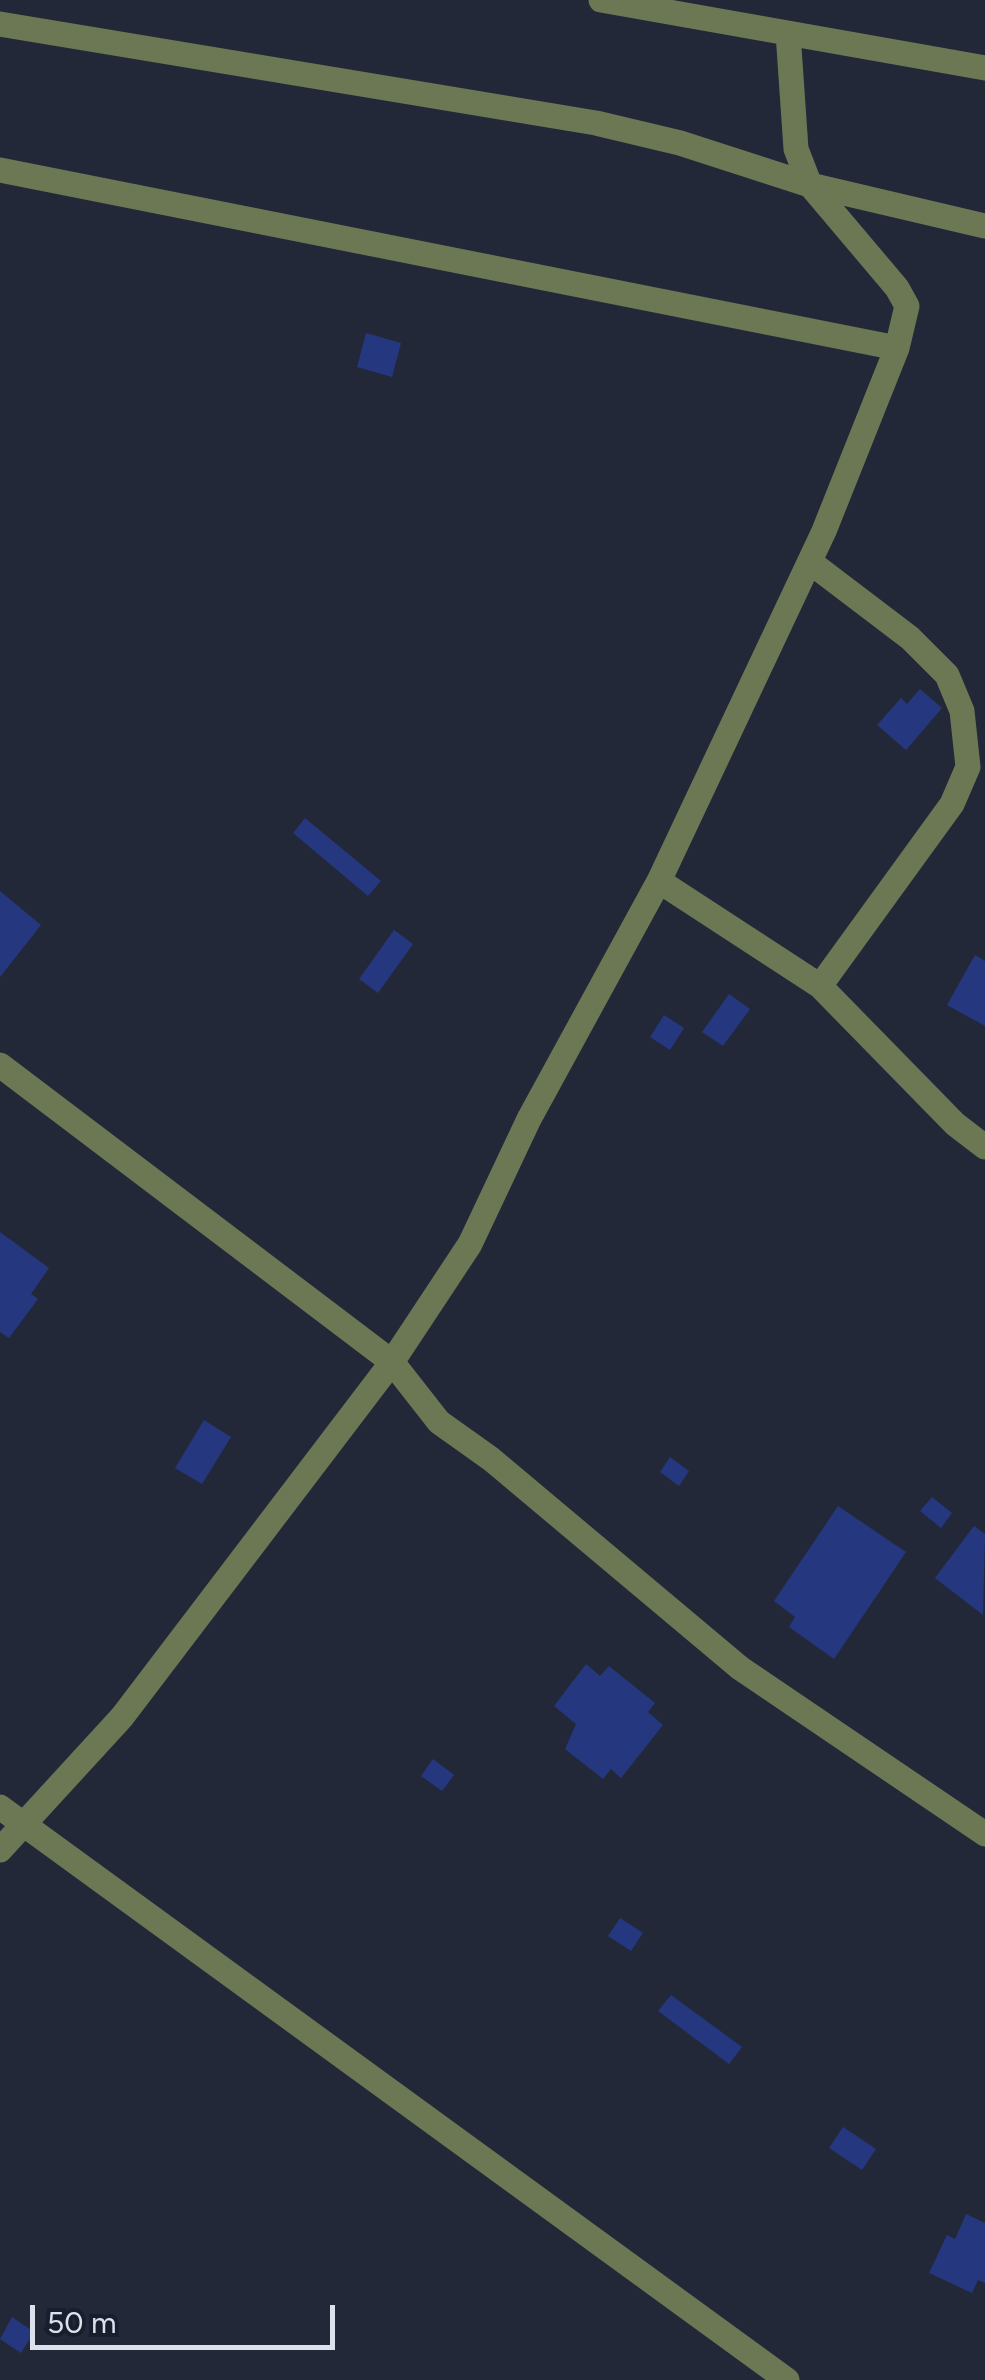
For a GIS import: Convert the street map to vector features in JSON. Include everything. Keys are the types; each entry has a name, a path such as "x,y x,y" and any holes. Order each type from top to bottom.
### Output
{"street":[{"path":"601,0 985,68"},
{"path":"0,24 596,124 680,144 810,185 985,226"},
{"path":"0,1850 122,1717 392,1362 470,1244 530,1120 659,881 810,562 907,321 898,288 810,185 796,149 788,33"},
{"path":"0,170 898,348"},
{"path":"810,562 910,638 947,675 962,710 968,766 952,804 820,986"},
{"path":"659,881 820,986 955,1124 985,1147"},
{"path":"0,1065 392,1362 439,1422 491,1458 740,1668 985,1834"},
{"path":"0,1807 24,1820 787,2380"}],"building":[{"path":"366,333 401,343 392,377 357,367"},
{"path":"920,689 942,708 906,750 877,725 901,698 907,704"},
{"path":"305,818 381,881 368,896 293,833"},
{"path":"0,891 41,925 0,977"},
{"path":"394,930 413,944 378,993 359,979"},
{"path":"975,955 985,961 985,1026 947,1005"},
{"path":"729,994 750,1009 723,1046 702,1032"},
{"path":"664,1015 684,1028 670,1050 650,1037"},
{"path":"0,1232 49,1268 31,1294 38,1299 9,1338 0,1332"},
{"path":"204,1420 231,1437 202,1484 175,1468"},
{"path":"670,1457 689,1471 679,1486 660,1472"},
{"path":"932,1497 952,1513 941,1528 920,1511"},
{"path":"838,1506 906,1552 834,1659 789,1627 795,1617 774,1601"},
{"path":"974,1526 985,1534 983,1615 935,1578"},
{"path":"586,1664 600,1676 609,1666 655,1703 648,1712 663,1725 621,1778 611,1769 603,1779 565,1749 576,1724 554,1706"},
{"path":"433,1759 454,1775 442,1791 421,1776"},
{"path":"620,1918 643,1933 631,1951 608,1936"},
{"path":"671,1995 742,2047 729,2064 658,2011"},
{"path":"843,2127 876,2149 862,2170 829,2148"},
{"path":"966,2214 985,2223 985,2283 978,2280 972,2293 929,2273 947,2235 955,2239"},
{"path":"12,2317 34,2332 21,2353 0,2339"}]}
